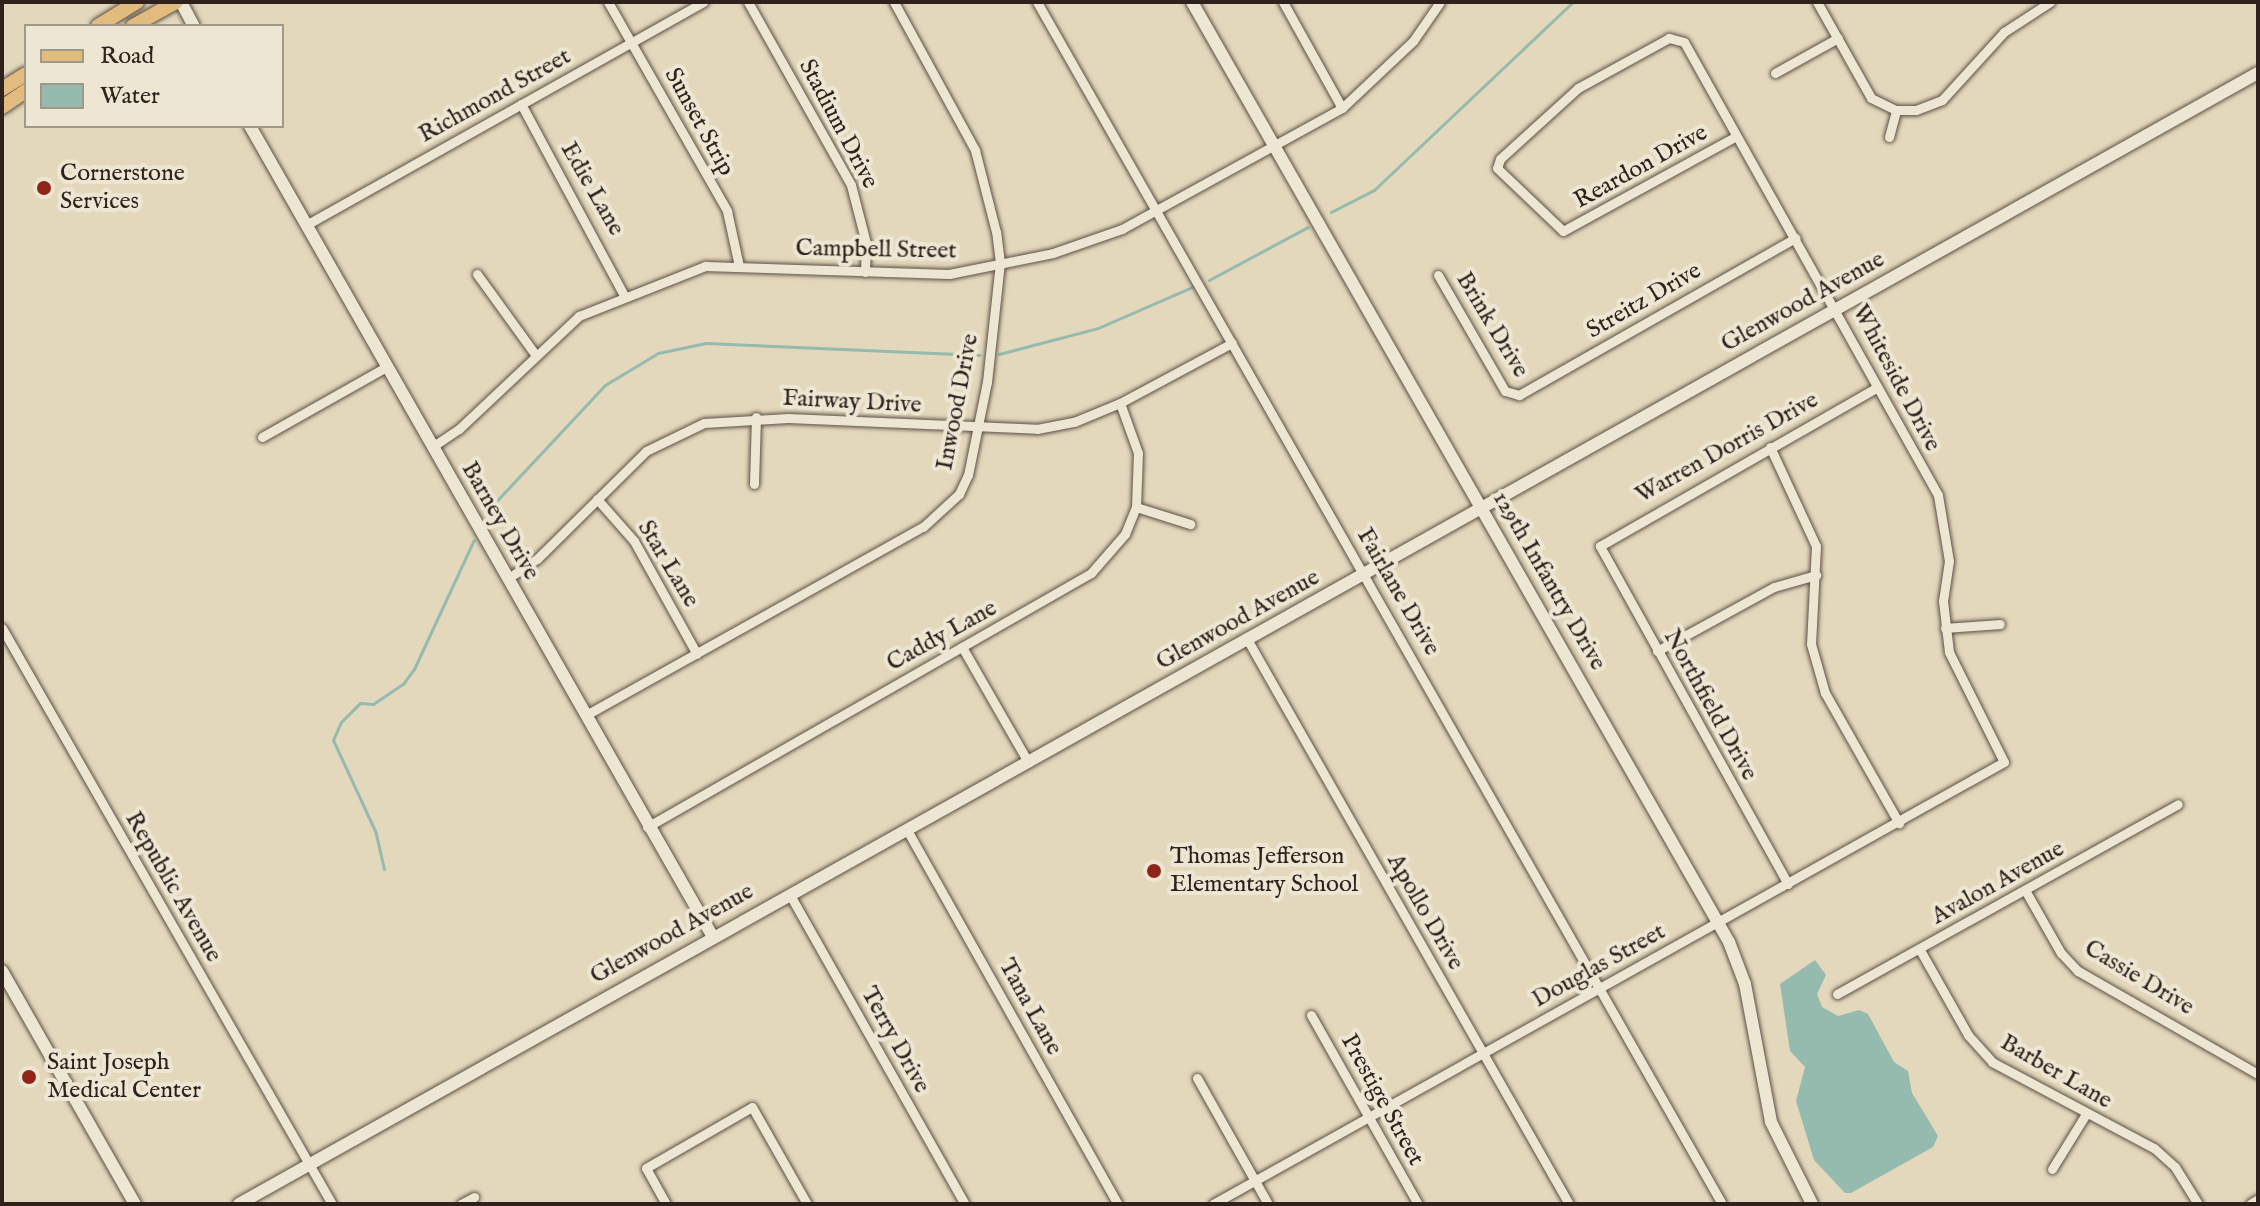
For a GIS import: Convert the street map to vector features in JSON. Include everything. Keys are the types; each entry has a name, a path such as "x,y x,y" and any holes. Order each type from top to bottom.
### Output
{"main road":[{"path":"101,24 137,2"},
{"path":"137,24 178,2"},
{"path":"2,89 24,75"},
{"path":"2,107 24,92"}],"street":[{"path":"178,2 193,24"},
{"name":"Sunset Strip","path":"608,2 727,211 739,266"},
{"name":"Richmond Street","path":"306,225 704,2"},
{"name":"Stadium Drive","path":"748,2 851,185 866,243 865,272"},
{"name":"Inwood Drive","path":"586,715 944,511 968,475 978,429 1000,263 975,150 894,2"},
{"name":"Fairlane Drive","path":"1037,2 1722,1204"},
{"name":"129th Infantry Drive","path":"1192,2 1718,922 1745,984 1771,1122 1812,1204"},
{"path":"1283,2 1342,108"},
{"name":"Campbell Street","path":"432,447 459,429 535,354 579,316 705,266 949,274 1086,243 1156,210 1342,108 1413,41 1440,2"},
{"path":"1817,2 1871,98 1896,110 1916,110 1942,100 2004,32 2050,2"},
{"name":"Whiteside Drive","path":"1497,168 1500,159 1559,102 1676,37 1684,42 1735,137 1837,309 1945,516 1949,561 1945,628 1958,679 2004,762"},
{"path":"1775,73 1838,38"},
{"name":"Glenwood Avenue","path":"239,1204 2258,73"},
{"name":"Edie Lane","path":"521,104 625,297"},
{"path":"1889,137 1896,110"},
{"name":"Barney Drive","path":"251,128 647,827 713,937"},
{"name":"Reardon Drive","path":"1497,168 1563,231 1735,137"},
{"name":"Streitz Drive","path":"1512,396 1795,238"},
{"path":"477,274 535,354"},
{"name":"Brink Drive","path":"1438,275 1512,396"},
{"name":"Fairway Drive","path":"507,579 537,559 646,451 674,435 728,418 756,417 978,429 1049,427 1120,403 1232,343"},
{"path":"262,437 386,367"},
{"name":"Warren Dorris Drive","path":"1600,546 1876,388"},
{"name":"Caddy Lane","path":"647,827 1091,573 1125,534 1136,507 1138,453 1120,403"},
{"path":"754,484 756,417"},
{"path":"1770,447 1809,523 1816,575 1811,644 1815,665 1825,693 1899,823"},
{"name":"Star Lane","path":"597,499 634,541 697,654"},
{"path":"1136,507 1190,524"},
{"name":"Northfield Drive","path":"1600,546 1788,884"},
{"path":"1657,651 1774,587 1816,575"},
{"path":"1945,628 2000,624"},
{"name":"Republic Avenue","path":"2,628 332,1204"},
{"name":"Apollo Drive","path":"1247,639 1569,1204"},
{"path":"962,647 1028,762"},
{"name":"Douglas Street","path":"1213,1204 2004,762"},
{"name":"Avalon Avenue","path":"1837,994 2178,804"},
{"name":"Tana Lane","path":"907,830 1118,1204"},
{"name":"Cassie Drive","path":"2025,890 2061,953 2078,971 2258,1074"},
{"name":"Terry Drive","path":"790,895 965,1204"},
{"name":"Barber Lane","path":"1920,950 1968,1035 1992,1062 2154,1148 2175,1167 2198,1204"},
{"path":"2,971 135,1204"},
{"name":"Prestige Street","path":"1311,1015 1418,1204"},
{"path":"1197,1078 1268,1204"},
{"path":"666,1204 646,1168 752,1107 807,1204"},
{"path":"2052,1169 2086,1114"},
{"path":"461,1204 474,1197"},
{"path":"2250,1204 2258,1199"}],"water":[{"path":"1815,960 1826,975 1817,994 1822,1007 1838,1016 1859,1010 1868,1014 1894,1062 1908,1071 1912,1093 1938,1136 1933,1147 1851,1193 1845,1193 1814,1160 1796,1101 1805,1067 1790,1051 1780,984"}],"waterway":[{"path":"1331,212 1374,190 1573,2"},
{"path":"1209,280 1308,227"},
{"path":"999,354 1098,328 1192,287"},
{"path":"490,508 605,385 658,353 706,343 980,355"},
{"path":"384,869 376,833 333,740 341,722 360,703 373,704 403,684 414,669 474,540"}],"place":[{"name":"Cornerstone Services","path":"44,188"},
{"name":"Thomas Jefferson Elementary School","path":"1154,871"},
{"name":"Saint Joseph Medical Center","path":"29,1077"}]}
